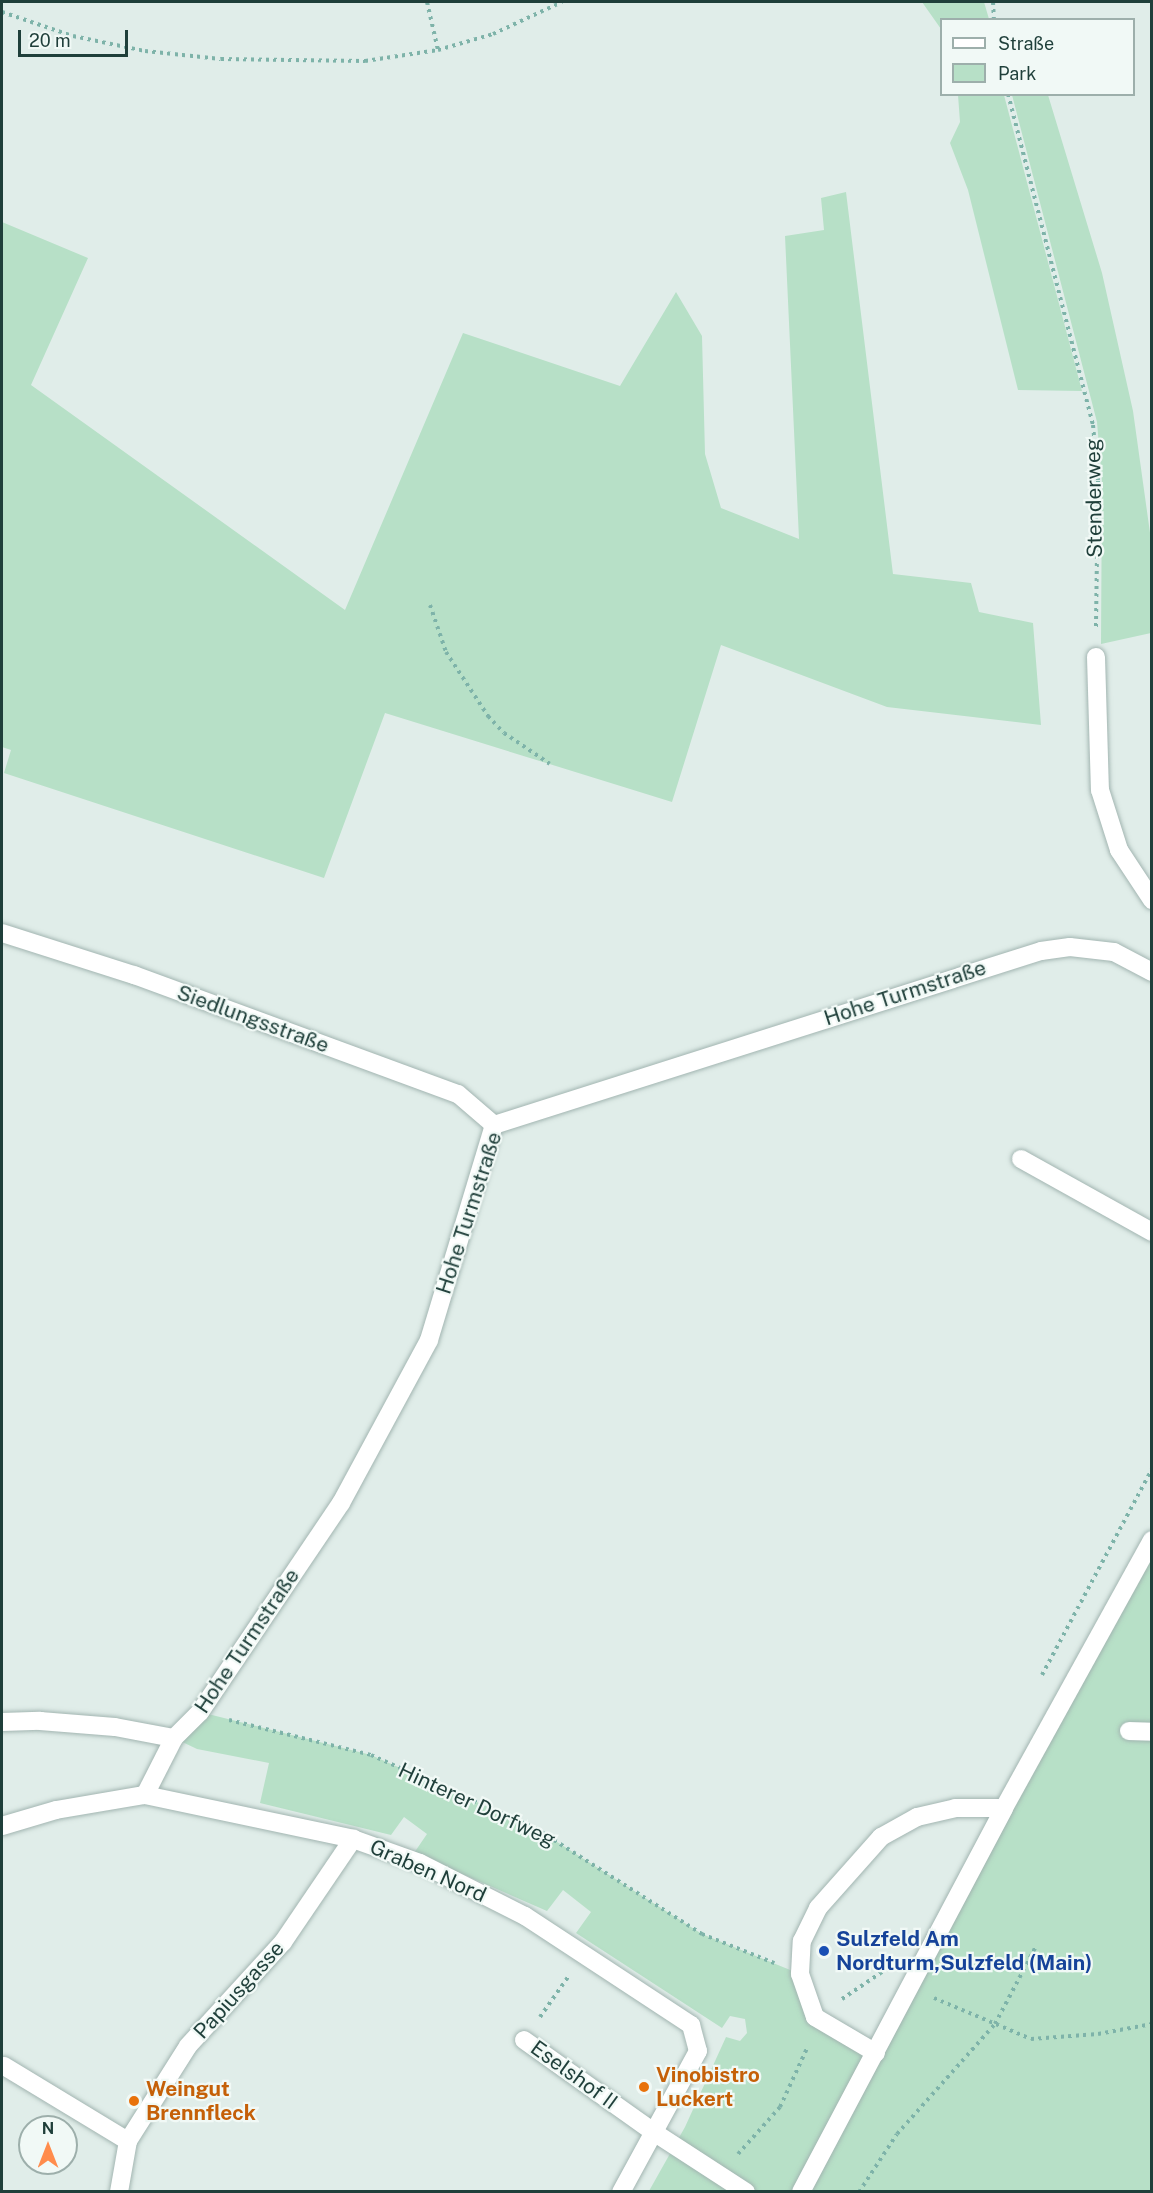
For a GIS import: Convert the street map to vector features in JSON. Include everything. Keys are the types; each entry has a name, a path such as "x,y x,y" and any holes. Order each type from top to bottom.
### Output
{"street":[{"path":"1096,657 1100,790 1119,850 1152,900"},
{"name":"Siedlungsstraße","path":"2,933 134,975 458,1094 494,1125"},
{"name":"Hohe Turmstraße","path":"145,1796 174,1738 200,1712 341,1503 429,1340 494,1125 1041,951 1070,947 1114,952 1152,972"},
{"path":"1021,1159 1152,1232"},
{"path":"801,2192 876,2054 1004,1808 1152,1540"},
{"path":"2,1722 40,1721 115,1727 174,1738"},
{"path":"1129,1731 1152,1732"},
{"name":"Graben Nord","path":"2,1826 56,1810 145,1796 353,1839 420,1863 525,1916 585,1953 691,2025 698,2051 652,2131"},
{"path":"876,2054 815,2017 800,1974 802,1941 818,1908 881,1837 916,1817 955,1808 1004,1808"},
{"name":"Papiusgasse","path":"119,2192 128,2141 188,2046 283,1942 353,1839"},
{"name":"Eselshof II","path":"524,2040 652,2131 746,2192"},
{"path":"4,2066 128,2141"},
{"path":"621,2192 652,2131"}],"path":[{"path":"427,2 438,50"},
{"path":"2,12 73,36 145,51 221,59 365,60 438,50 493,34 562,2"},
{"path":"993,2 994,18"},
{"name":"Stenderweg","path":"1009,96 1092,425 1098,481 1096,657"},
{"path":"430,605 446,652 488,716 504,733 550,764"},
{"name":"Hinterer Dorfweg","path":"200,1712 371,1755 535,1828 702,1934 800,1974"},
{"path":"859,2192 897,2134 995,2024 1035,1948"},
{"name":"Eselshof II","path":"524,2040 585,1953"},
{"path":"722,2177 750,2138 780,2107 807,2049 815,2017 884,1971"},
{"path":"909,1987 1031,2039 1098,2034 1152,2024"}],"green space":[{"path":"922,2 984,2 989,18 940,18 940,28"},
{"path":"958,96 1004,96 1082,391 1018,390 968,190 950,143 960,122"},
{"path":"1012,96 1048,96 1102,273 1133,411 1151,540 1151,633 1101,644 1102,481 1097,422"},
{"path":"846,192 893,574 971,583 979,612 1033,623 1041,725 887,707 721,645 672,802 385,713 324,878 4,773 11,750 2,747 2,222 88,258 31,385 345,610 463,333 620,386 676,292 702,336 705,454 721,508 799,539 785,236 824,230 821,198"},
{"path":"1151,1540 1151,2191 649,2191 685,2127 726,2037 740,2041 747,2033 745,2019 730,2016 722,2028 576,1933 591,1912 563,1890 547,1911 414,1853 427,1834 404,1817 391,1835 260,1803 269,1763 197,1749 174,1738 200,1712 371,1755 535,1828 702,1934 800,1974 815,2017 876,2053"}],"place":[{"name":"Sulzfeld Am Nordturm,Sulzfeld (Main)","path":"824,1951"},
{"name":"Vinobistro Luckert","path":"644,2087"},
{"name":"Weingut Brennfleck","path":"134,2101"}]}
